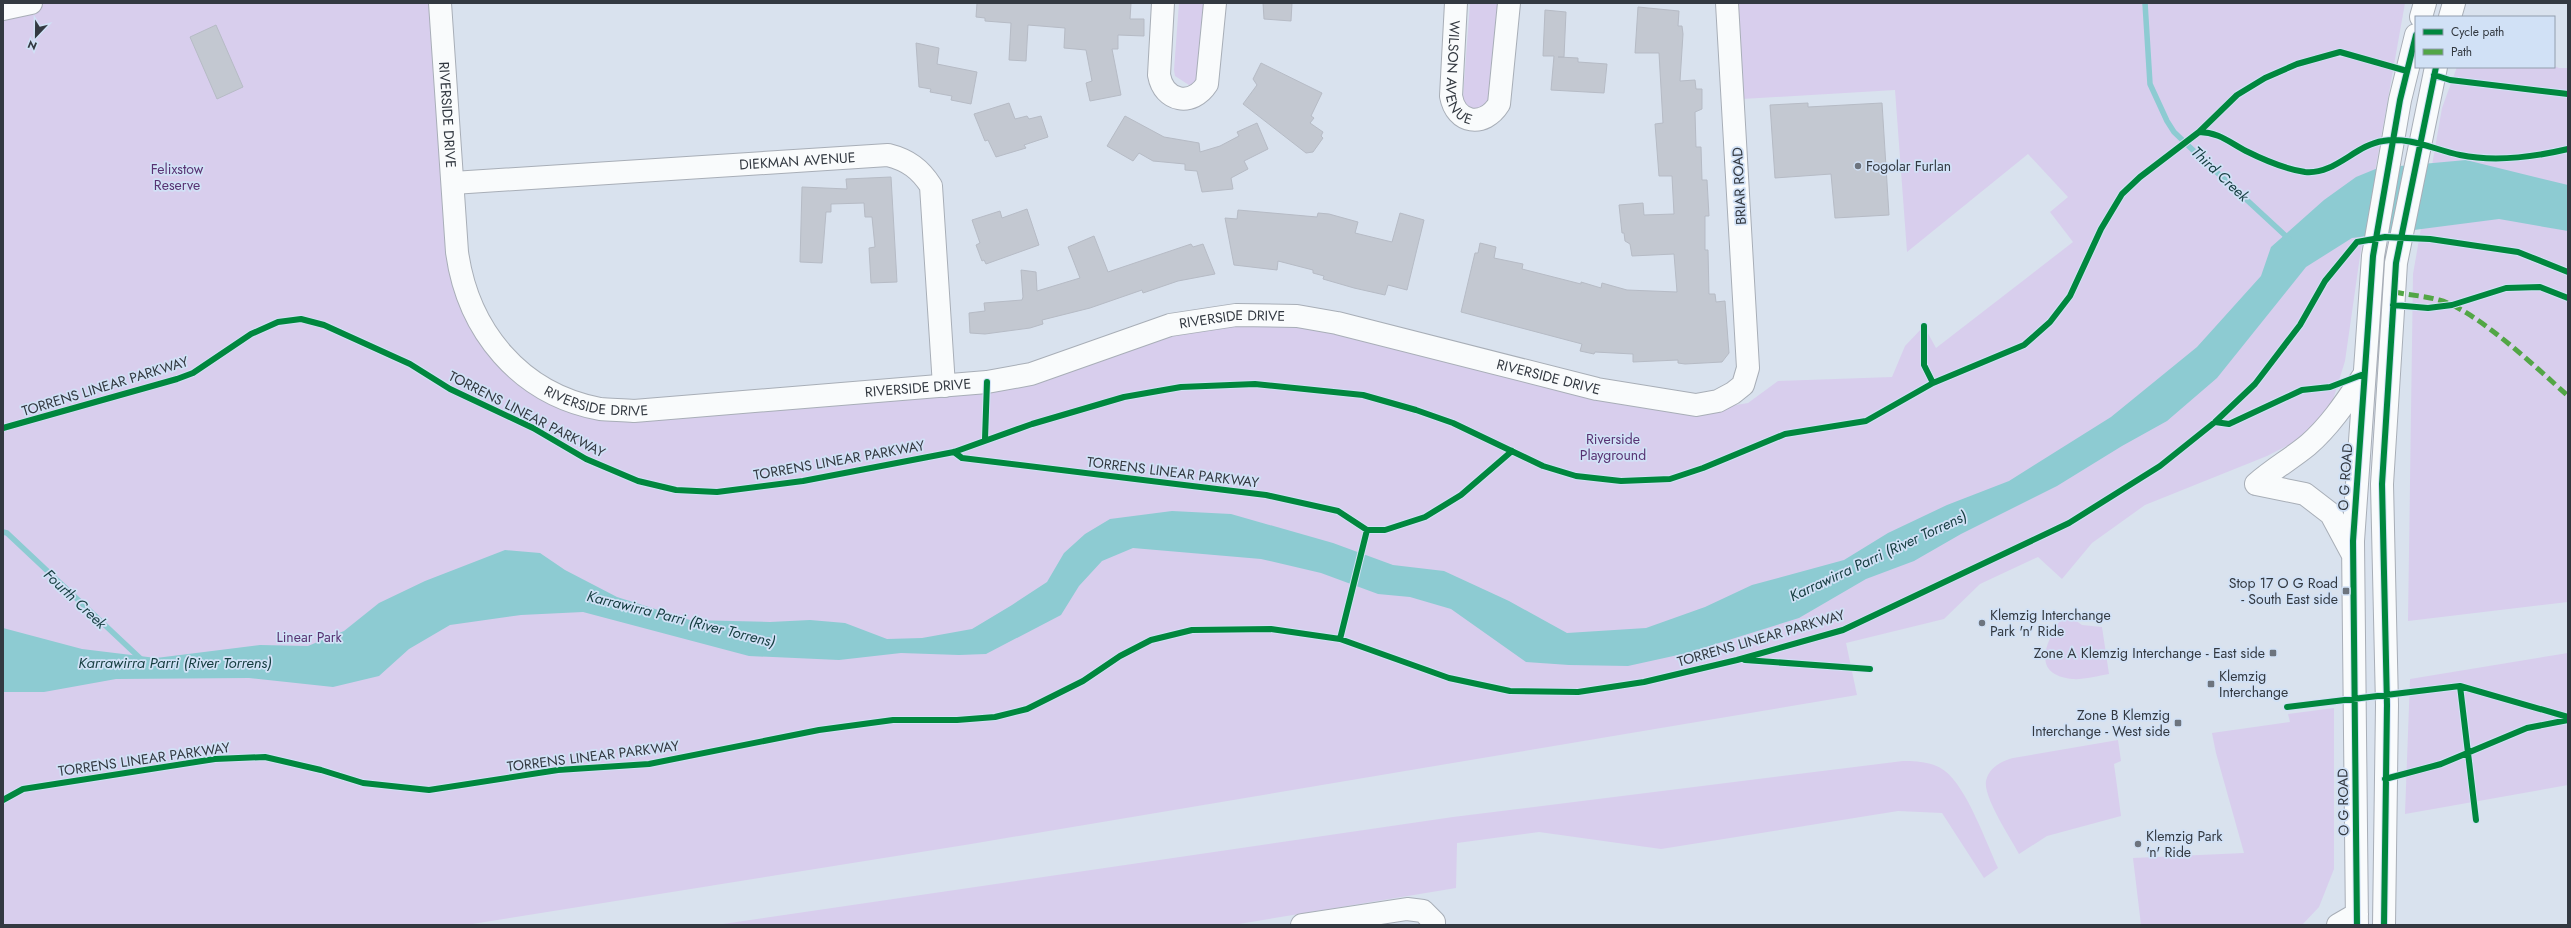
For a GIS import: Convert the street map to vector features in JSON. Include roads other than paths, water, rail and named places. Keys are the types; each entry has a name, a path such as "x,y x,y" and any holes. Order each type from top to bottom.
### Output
{"street":[{"path":"3,9 31,3"},
{"name":"RIVERSIDE DRIVE","path":"440,3 460,275 470,305 482,329 507,361 536,384 566,399 600,409 634,411 987,382 1031,374 1170,325 1236,314 1297,316 1337,323 1597,389 1696,405 1718,401 1733,393 1743,385 1748,368"},
{"path":"1163,3 1159,75 1161,84 1167,94 1181,100 1194,98 1202,92 1207,84 1215,3"},
{"name":"WILSON AVENUE","path":"1456,3 1451,96 1453,105 1459,114 1473,120 1486,118 1494,113 1499,104 1509,3"},
{"name":"BRIAR ROAD","path":"1727,3 1748,368"},
{"path":"2421,16 2425,3"},
{"path":"2450,16 2454,3"},
{"name":"O G ROAD","path":"2357,919 2352,621 2353,555 2364,374 2372,256 2400,100 2415,39"},
{"path":"2384,925 2387,705 2383,465 2396,263 2427,104 2436,68"},
{"name":"DIEKMAN AVENUE","path":"453,182 888,154 901,158 916,167 931,186 944,386"},
{"path":"2353,555 2331,514 2305,494 2256,484 2275,468 2308,445 2329,425 2364,374"},
{"path":"2358,468 2383,465"},
{"path":"1302,925 1407,909 1423,911 1434,922 1434,925"},
{"path":"2338,925 2357,919"}],"water":[{"name":"Karrawirra Parri (River Torrens)","path":"2466,160 2568,185 2568,231 2499,219 2352,238 2306,267 2217,378 2167,421 2122,446 2057,486 1961,534 1914,561 1866,579 1799,618 1687,653 1628,666 1569,665 1526,662 1451,609 1410,597 1378,594 1321,573 1261,559 1133,548 1102,561 1079,586 1061,615 986,654 959,655 901,653 839,660 749,656 583,612 521,615 450,625 409,649 379,676 333,687 249,678 116,679 44,692 3,692 3,628 82,649 156,658 260,645 308,646 344,631 379,603 425,581 505,550 540,553 565,570 617,597 690,620 770,622 810,620 845,623 887,639 922,638 972,629 1012,605 1047,582 1064,553 1085,534 1110,519 1172,511 1231,514 1333,543 1393,565 1444,571 1509,601 1567,633 1646,628 1705,607 1752,585 1844,560 1888,533 1947,505 2009,481 2111,417 2197,347 2261,276 2271,247 2324,200 2356,177 2378,168"}],"waterway":[{"name":"Third Creek","path":"2145,3 2150,84 2167,121 2174,132 2289,239"},
{"name":"Fourth Creek","path":"3,532 7,533 142,660"}],"place":[{"name":"Fogolar Furlan","path":"1858,166"},
{"name":"Stop 17 O G Road - South East side","path":"2346,591"},
{"name":"Klemzig Interchange Park 'n' Ride","path":"1982,623"},
{"name":"Zone A Klemzig Interchange - East side","path":"2273,653"},
{"name":"Klemzig Interchange","path":"2211,684"},
{"name":"Zone B Klemzig Interchange - West side","path":"2178,723"},
{"name":"Klemzig Park 'n' Ride","path":"2138,844"}],"park label":[{"name":"Felixstow Reserve","path":"177,178"},
{"name":"Riverside Playground","path":"1613,448"},
{"name":"Linear Park","path":"309,637"}]}
